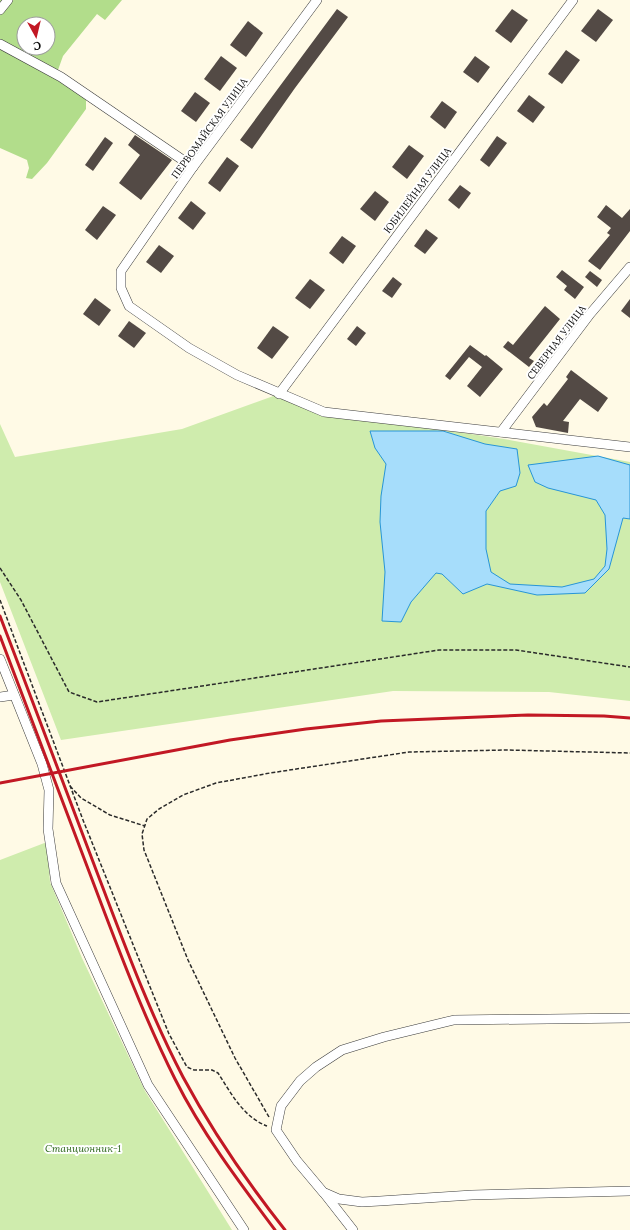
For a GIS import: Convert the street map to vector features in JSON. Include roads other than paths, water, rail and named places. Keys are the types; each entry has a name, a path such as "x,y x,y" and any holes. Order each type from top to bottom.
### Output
{"street":[{"path":"0,10 8,0"},
{"name":"ПЕРВОМАЙСКАЯ УЛИЦА","path":"279,394 237,375 189,348 129,306 121,288 121,271 193,167 318,0"},
{"name":"ЮБИЛЕЙНАЯ УЛИЦА","path":"279,394 573,0"},
{"path":"0,44 61,77 193,167"},
{"name":"СЕВЕРНАЯ УЛИЦА","path":"501,432 590,314 630,267"},
{"path":"279,394 324,412 630,447"},
{"path":"0,659 42,764 49,790 48,829 56,883 148,1085 244,1230"},
{"path":"0,697 14,695"},
{"path":"353,1230 297,1161 276,1130 281,1106 300,1081 316,1067 342,1050 384,1037 454,1020 630,1018"},
{"path":"323,1192 339,1199 362,1202 472,1195 630,1191"}],"water":[{"path":"370,431 443,431 485,444 517,449 520,473 516,486 500,491 486,511 486,549 491,572 510,584 562,587 594,579 605,566 607,549 605,515 596,500 548,488 535,482 528,465 598,456 630,465 630,519 623,518 609,569 585,593 537,595 487,584 463,594 442,574 436,573 411,602 401,622 382,621 385,572 380,522 381,496 386,464 375,448"}],"railway":[{"path":"0,616 117,926 159,1028 183,1077 206,1117 244,1175 285,1230"},
{"path":"0,636 120,952 140,1003 163,1054 175,1079 209,1138 275,1230"},
{"path":"0,783 230,740 306,729 381,721 528,715 604,716 630,718"}],"park label":[{"name":"Станционник-1","path":"83,1148"}]}
